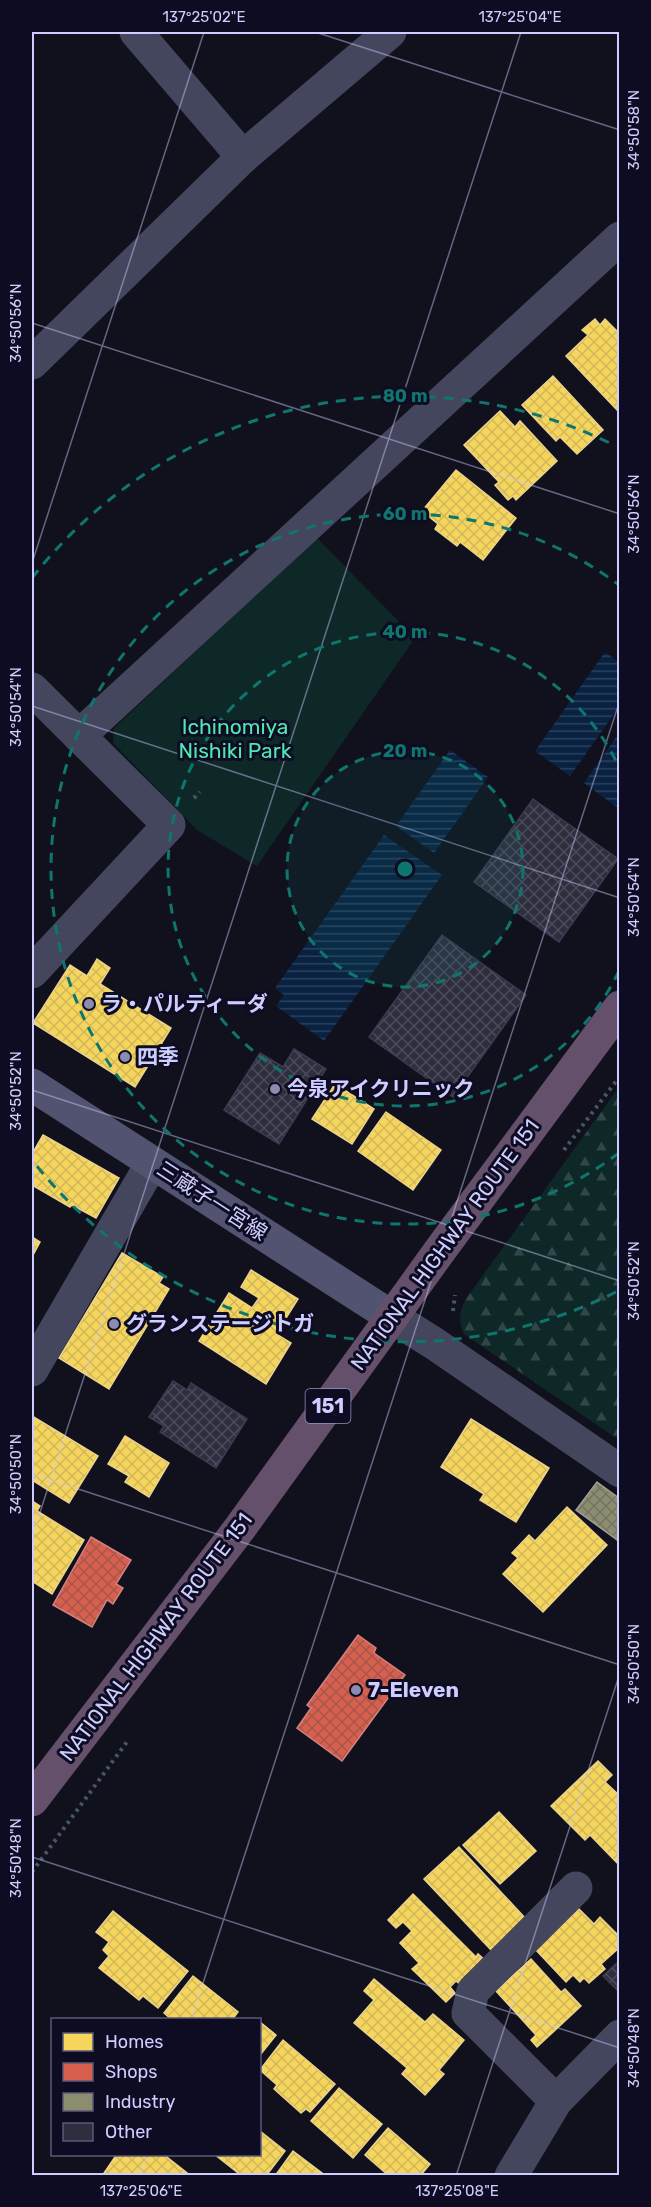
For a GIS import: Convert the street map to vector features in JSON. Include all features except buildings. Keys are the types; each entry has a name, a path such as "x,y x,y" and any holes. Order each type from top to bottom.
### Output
{"highway":[{"name":"NATIONAL HIGHWAY ROUTE 151","path":"32,1800 240,1528 620,1007"}],"main road":[{"name":"三蔵子一宮線","path":"32,1085 392,1317"}],"street":[{"path":"136,32 243,157"},
{"path":"32,363 243,157 390,32"},
{"path":"79,736 620,238"},
{"path":"32,689 169,825 32,972"},
{"path":"32,1370 152,1163"},
{"path":"392,1317 620,1471"},
{"path":"556,2101 468,2013 473,1990 576,1888"},
{"path":"511,2175 556,2101 620,2036"}],"path":[{"path":"564,1151 620,1076"},
{"path":"453,1314 455,1296 461,1288"}],"green space":[{"name":"Ichinomiya Nishiki Park","path":"317,538 415,638 257,866 197,830 113,743 114,728"},
{"path":"619,1087 619,1440 464,1334 460,1319 461,1310 468,1296"}],"water":[{"path":"605,652 619,662 619,707 570,776 535,751"},
{"path":"619,733 620,805 618,808 584,783"},
{"path":"450,750 488,777 434,853 396,826"},
{"path":"384,835 442,875 324,1041 276,1006 284,995 275,988"}],"place":[{"name":"ラ・パルティーダ","path":"89,1004"},
{"name":"四季","path":"125,1057"},
{"name":"今泉アイクリニック","path":"275,1089"},
{"name":"グランステージトガ","path":"114,1324"},
{"name":"7-Eleven","path":"356,1690"}]}
